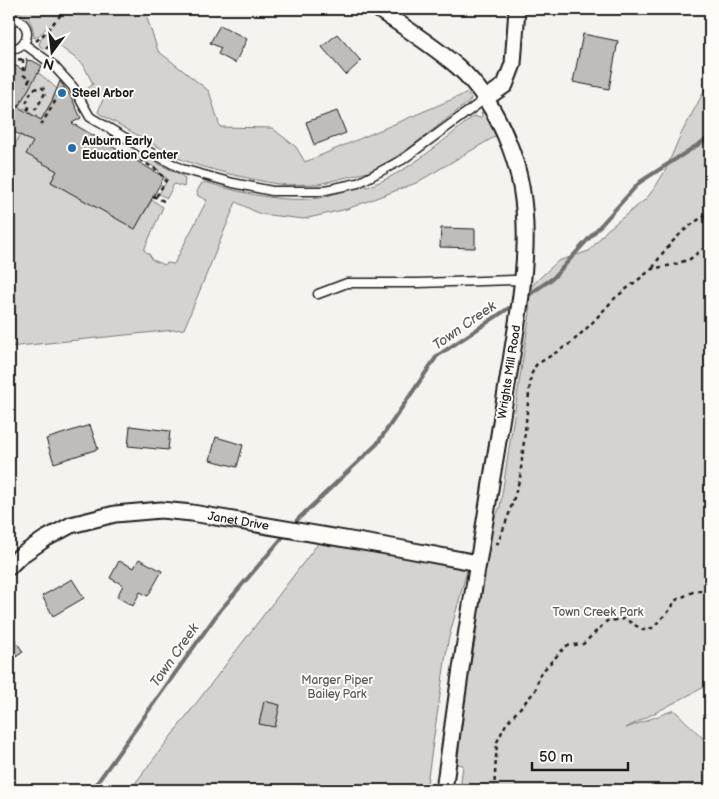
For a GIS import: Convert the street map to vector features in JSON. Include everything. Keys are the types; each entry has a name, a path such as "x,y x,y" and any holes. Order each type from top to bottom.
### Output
{"street":[{"name":"Wrights Mill Road","path":"378,9 458,67 485,99 495,114 517,166 525,220 525,251 517,321 465,642 444,790"},
{"path":"485,99 505,85 513,64 517,9"},
{"name":"Janet Drive","path":"9,567 20,556 45,539 71,525 115,514 161,510 192,513 478,563"}],"lane":[{"path":"9,18 15,18 24,24 27,33 24,43 9,49"},
{"path":"24,43 53,65 73,87 90,117 98,122 182,169 272,191 321,191 358,183 402,160 485,99"},
{"path":"318,294 347,283 522,281"}],"path":[{"path":"36,41 66,9"},
{"path":"9,59 32,59"},
{"path":"23,59 23,75 30,79 26,86"},
{"path":"41,125 64,86"},
{"path":"41,87 45,90 45,93 36,109 28,109 26,104 32,90 41,87"},
{"path":"154,196 166,202"},
{"path":"489,541 498,543 520,478 530,375 536,365 571,343 592,324 615,298 652,269 659,257 684,230 710,213"},
{"path":"652,269 690,259 710,243"},
{"path":"494,790 497,742 506,724 535,691 540,674 566,646 583,644 607,621 625,619 643,630 652,628 672,608 674,601 695,591 710,591"}],"green space":[{"path":"11,9 144,9 158,51 209,91 220,127 272,128 296,147 305,162 467,93 471,98 470,101 412,146 368,172 319,184 286,185 271,183 229,174 178,158 100,114 98,112 104,97 86,90 93,84 83,64 54,42 50,42 44,49 39,45 49,27 34,38 33,27 29,20"},
{"path":"25,67 39,73 57,89 41,120 36,118 37,115 35,116 24,108 23,110 16,110 29,88 24,70"},
{"name":"Town Creek Park","path":"710,73 710,684 626,728 674,710 710,745 710,790 460,790 463,765 457,764 467,683 476,636 487,535 500,507 530,312 528,289 558,261 589,251 607,230 646,199 665,171 681,134 708,84"},
{"path":"481,112 484,113 496,136 416,183 347,209 304,219 260,214 236,202 184,329 9,347 9,167 13,160 9,156 20,135 30,141 32,137 57,171 51,182 135,228 152,200 163,207 144,250 150,255 151,259 164,265 167,263 174,264 207,200 198,196 197,192 201,184 205,182 262,196 291,199 320,198 351,188 365,185 367,187 410,165 474,116 480,118 482,116"},
{"path":"131,150 183,176 185,180 184,187 174,184 167,198 159,194 168,179 158,173 159,170 130,153"},
{"name":"Marger Piper Bailey Park","path":"320,541 468,567 448,641 426,790 130,790"}],"building":[{"path":"220,25 247,39 235,63 218,54 221,48 210,43"},
{"path":"337,34 361,61 346,75 322,47"},
{"path":"583,34 618,41 609,89 573,82"},
{"name":"Auburn Early Education Center","path":"27,60 42,66 18,107 41,120 52,101 60,81 71,97 81,118 72,123 164,177 135,229 51,182 57,171 26,154 33,142 9,129 9,62 25,71"},
{"path":"337,111 346,133 314,145 306,122"},
{"path":"441,228 475,229 475,248 440,247"},
{"path":"90,425 98,449 54,463 46,439"},
{"path":"130,426 170,431 168,450 128,446"},
{"path":"216,437 243,445 237,467 210,460"},
{"path":"139,559 162,571 148,596 140,592 133,606 117,597 123,585 110,578 119,561 134,568"},
{"path":"72,579 84,598 53,616 42,596"},
{"path":"9,630 23,652 9,662"},
{"path":"264,701 280,705 275,727 259,724"}],"waterway":[{"name":"Town Creek","path":"530,294 553,278 640,182 710,137"},
{"name":"Town Creek","path":"297,520 377,444 437,356 509,308"},
{"name":"Town Creek","path":"92,790 218,613 282,538"}],"place":[{"name":"Steel Arbor","path":"62,93"},
{"name":"Auburn Early Education Center","path":"72,148"}]}
